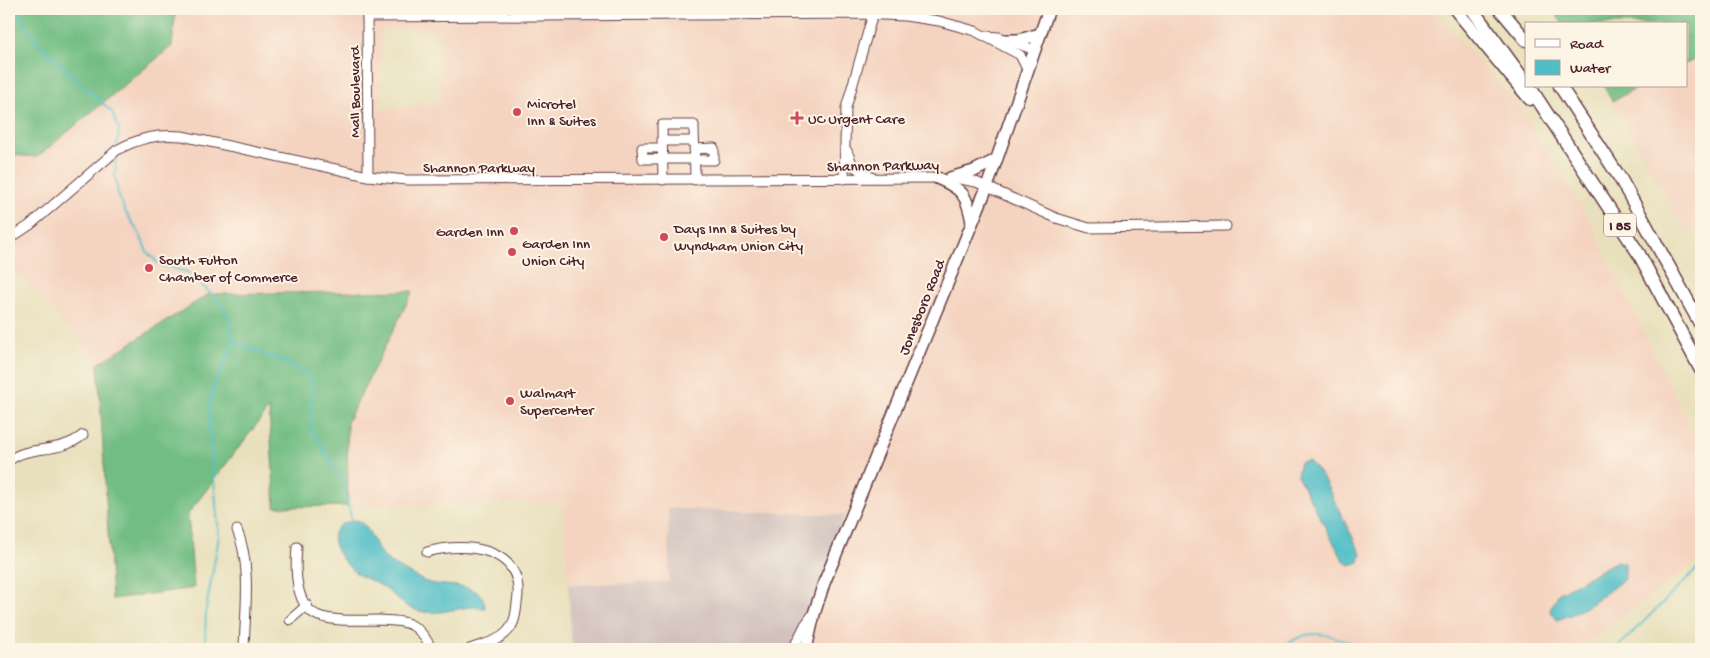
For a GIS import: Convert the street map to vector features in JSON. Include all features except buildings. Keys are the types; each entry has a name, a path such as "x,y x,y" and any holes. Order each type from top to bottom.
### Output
{"highway":[{"path":"1454,9 1570,147"},
{"path":"1472,9 1525,82"},
{"path":"1500,9 1525,39"},
{"name":"I 85","path":"1530,88 1639,254 1701,370"},
{"name":"I 85","path":"1561,88 1620,178 1701,325"}],"main road":[{"name":"Jonesboro Road","path":"806,649 824,583 986,187 1049,9"},
{"path":"1007,40 1019,40 1040,34"},
{"path":"950,178 974,171 996,160"},
{"path":"937,178 961,191 967,198 972,222"}],"street":[{"path":"367,13 873,14 938,22 985,36 1007,40 1035,50"},
{"name":"Mall Boulevard","path":"367,13 368,176"},
{"path":"844,180 846,108 873,14"},
{"path":"985,36 1020,55 1028,71"},
{"path":"663,180 662,125 694,125 695,180"},
{"name":"Shannon Parkway","path":"9,239 30,225 117,150 133,141 150,136 182,136 368,176 406,180 844,180 950,178 969,180 1056,218 1089,228 1226,226"},
{"path":"844,138 853,166 875,179"},
{"path":"662,145 694,145 714,148 714,160 642,159 642,148 662,145"},
{"path":"9,461 14,456 27,452 72,444 83,435"},
{"path":"237,530 242,543 245,566 244,649"},
{"path":"297,547 295,579 300,594 307,605 319,617 334,620 384,620 412,625 420,631 432,649"},
{"path":"427,552 443,548 478,548 492,552 504,560 512,570 518,598 515,620 508,631 494,641 470,649"},
{"path":"290,620 307,605"},
{"name":"Jonesboro Road","path":"793,649 805,625 814,614"}],"shaded area":[{"path":"176,9 1431,9 1519,105 1589,219 1701,450 1701,559 1577,649 806,647 822,578 844,515 668,508 669,582 568,585 563,502 348,506 347,422 413,292 209,294 98,364 21,274 9,279 9,155 37,157 172,46","holes":["382,29 440,30 439,102 380,110"]},
{"path":"1701,56 1701,229 1688,235 1612,101 1637,88 1688,88 1688,63"},
{"path":"668,508 845,515 822,577 806,647 985,649 572,649 568,585 669,582"}],"green space":[{"path":"9,9 176,9 172,46 37,157 9,155"},
{"path":"1552,9 1701,9 1701,56 1688,63 1688,22 1562,22"},
{"path":"1605,88 1637,88 1612,101"},
{"path":"413,291 347,422 348,506 275,507 269,408 188,514 194,588 112,599 98,364 209,294"}],"water":[{"path":"1309,461 1322,476 1361,554 1359,562 1350,565 1343,560 1297,475 1300,462"},
{"path":"357,520 368,531 379,552 392,563 430,583 460,586 478,592 483,599 485,608 470,607 448,611 418,611 406,606 380,585 356,573 342,559 334,542 334,534 337,528 345,523"},
{"path":"1617,561 1625,563 1625,578 1584,608 1557,620 1550,610 1559,593"}],"waterway":[{"path":"17,9 27,29 56,61 112,112 119,130 117,147"},
{"path":"116,156 115,176 118,194 147,252 160,265 187,272 216,298 227,314 234,342 214,386 208,413 219,536 206,609 205,649"},
{"path":"234,342 285,362 309,375 313,384 310,421 312,430 341,478 352,520"},
{"path":"1616,649 1701,565"},
{"path":"1284,649 1292,641 1312,634 1333,636 1364,649"}],"place":[{"name":"Microtel Inn & Suites","path":"517,112"},
{"name":"UC Urgent Care","path":"797,118"},
{"name":"Garden Inn","path":"514,231"},
{"name":"Days Inn & Suites by Wyndham Union City","path":"664,237"},
{"name":"Garden Inn Union City","path":"512,252"},
{"name":"South Fulton Chamber of Commerce","path":"149,268"},
{"name":"Walmart Supercenter","path":"510,401"}]}
